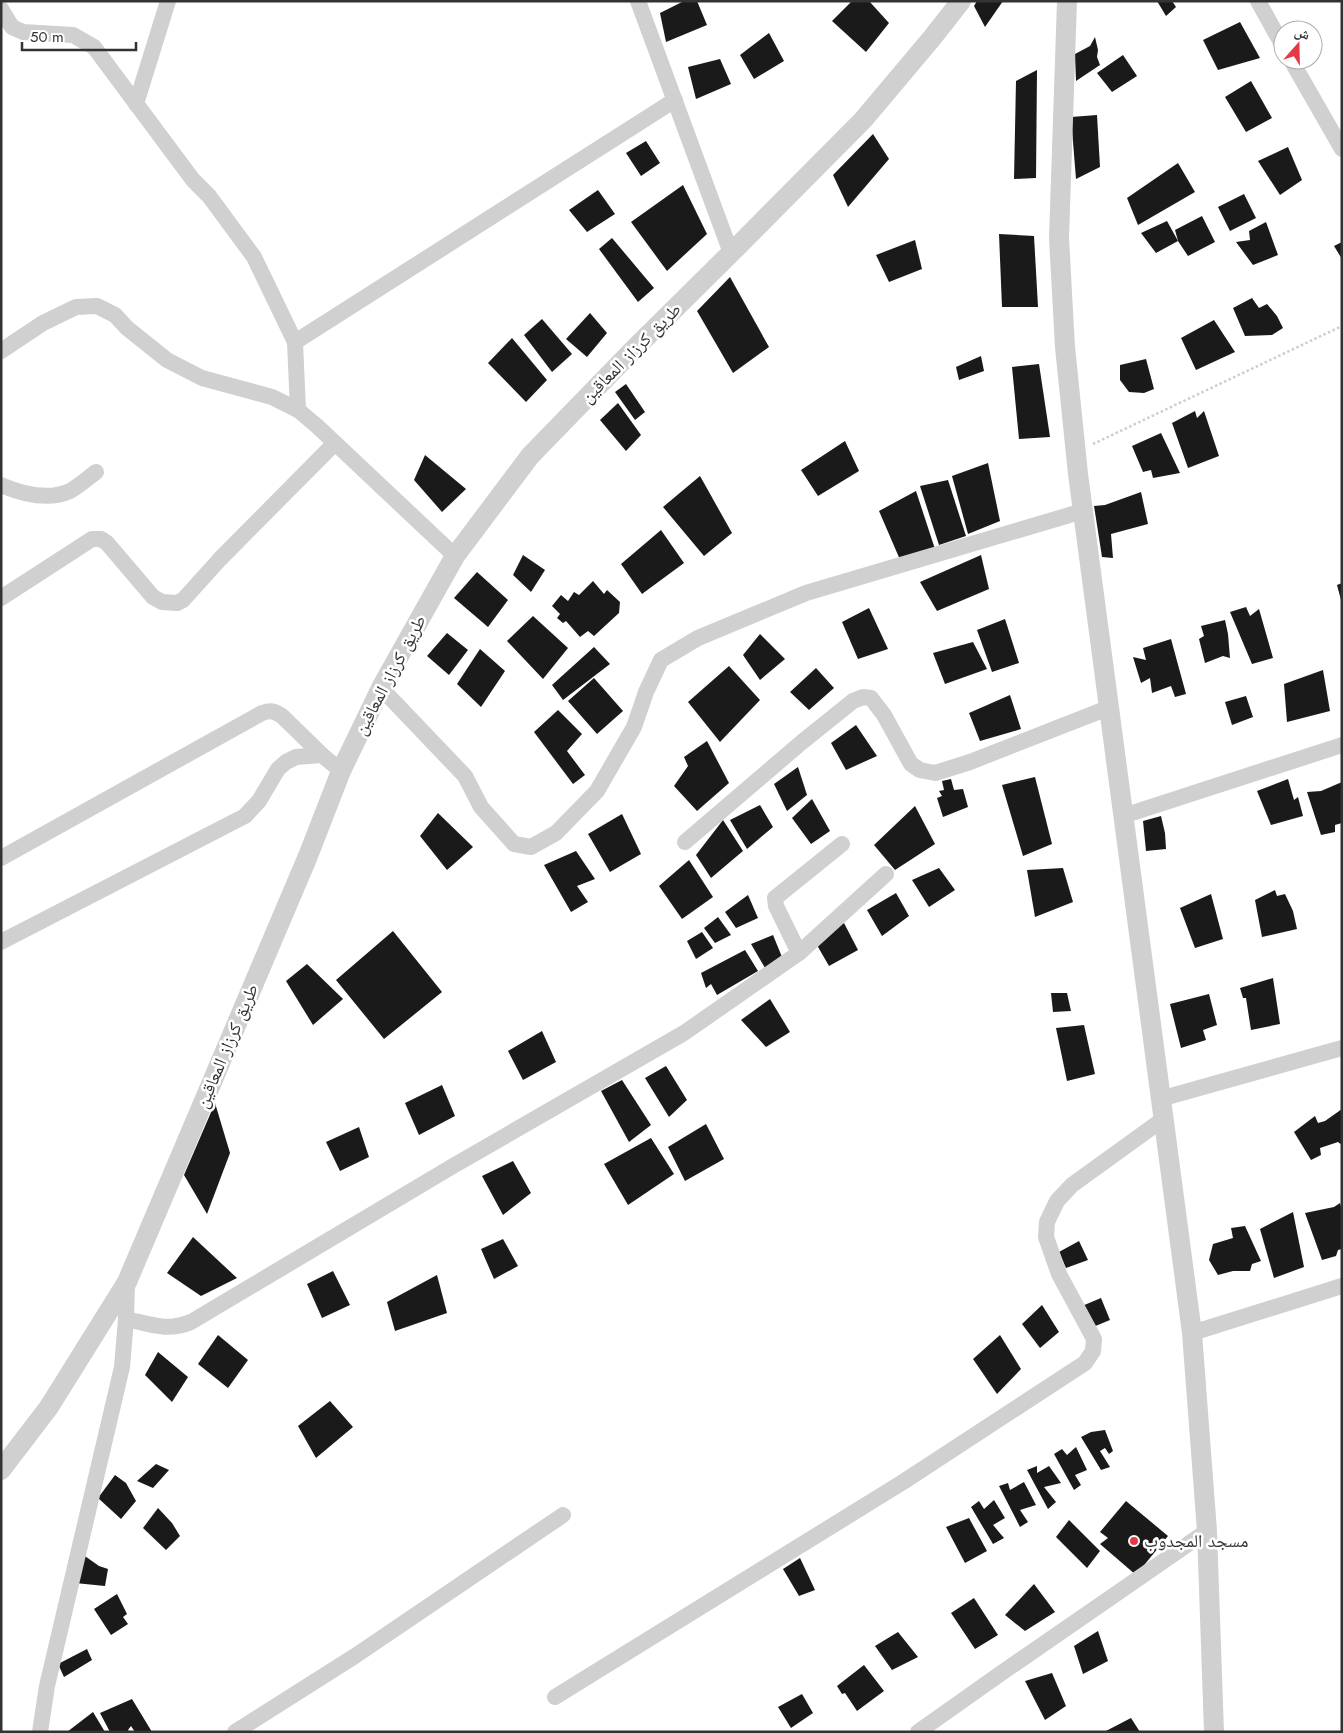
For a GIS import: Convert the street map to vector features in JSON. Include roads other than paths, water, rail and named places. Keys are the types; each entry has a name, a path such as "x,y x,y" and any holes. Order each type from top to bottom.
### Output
{"street":[{"path":"136,104 168,1"},
{"path":"638,1 732,253"},
{"name":"طريق كرزاز المعاقين","path":"1,1470 48,1407 127,1282 304,866 341,771 381,688 455,556 530,456 863,120 932,38 960,1"},
{"path":"1067,1 1059,238 1066,347 1076,452 1108,708 1192,1333 1207,1531 1214,1732"},
{"path":"1258,1 1273,28"},
{"path":"1,9 12,27 23,32 72,35 94,48 193,180 209,196 254,257 295,342 298,410"},
{"path":"1297,70 1342,149"},
{"path":"295,342 675,100"},
{"path":"1,351 43,323 76,308 97,306 115,315 127,328 167,360 202,378 272,397 298,410 455,556"},
{"path":"1,598 92,539 101,539 107,542 153,597 162,602 178,603 189,594 220,559 335,443"},
{"path":"1,485 17,492 42,496 57,494 71,490 96,472"},
{"path":"381,688 465,776 481,807 514,844 531,847 556,833 597,791 634,727 646,692 661,660 698,638 806,593 1083,511"},
{"path":"685,842 802,742 853,701 863,697 871,698 884,715 911,764 920,770 934,773 970,762 1108,708"},
{"path":"1,858 262,713 270,711 282,716 341,771"},
{"path":"1123,816 1342,745"},
{"path":"1,942 245,816 259,801 278,770 286,762 296,756 322,755"},
{"path":"799,953 776,906 775,898 842,844"},
{"path":"126,1319 170,1328 191,1322 453,1166 684,1033 799,953 886,874"},
{"path":"1160,1099 1342,1048"},
{"path":"555,1697 903,1482 1085,1363 1093,1351 1094,1339 1059,1274 1046,1237 1047,1222 1057,1201 1072,1185 1162,1120"},
{"path":"40,1732 49,1676 122,1367 127,1282"},
{"path":"1192,1333 1342,1286"},
{"path":"236,1732 355,1656 563,1515"},
{"path":"918,1732 1207,1531"}],"place":[{"name":"مسجد المجدوب","path":"1134,1541"}]}
